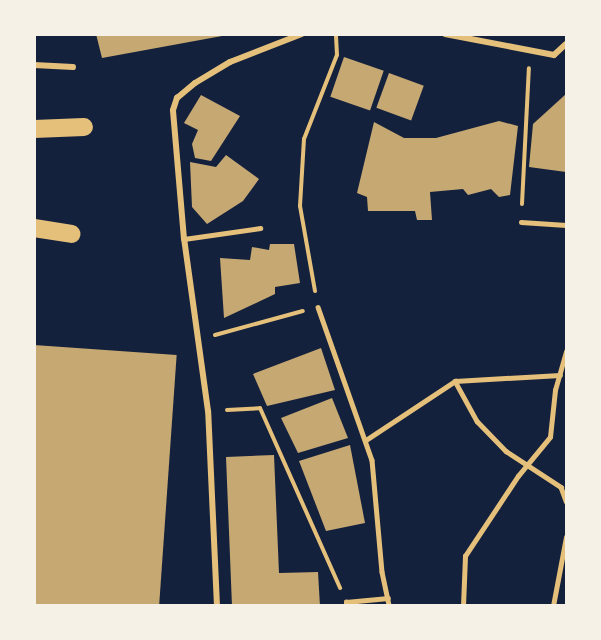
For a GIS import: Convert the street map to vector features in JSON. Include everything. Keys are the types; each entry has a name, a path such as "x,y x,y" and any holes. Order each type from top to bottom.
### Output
{"highway":[{"path":"34,129 84,127"},
{"path":"34,228 72,234"}],"street":[{"path":"217,606 208,411 184,239 173,110 177,98 195,83 230,62 302,34"},
{"path":"445,34 554,55 567,44"},
{"path":"34,65 73,67"}],"lane":[{"path":"521,222 567,225"},
{"path":"184,239 260,228"},
{"path":"318,307 372,460 389,606"},
{"path":"463,606 465,556 529,463 550,437 560,375 567,352"},
{"path":"366,440 455,381 560,375"},
{"path":"455,381 477,421 507,452 529,463 561,487 567,501"},
{"path":"553,606 567,537"},
{"path":"346,604 388,598"}],"path":[{"path":"213,326 214,335 318,307 300,206 304,140 337,55 336,34"},
{"path":"521,222 529,52"},
{"path":"208,411 260,408 346,604"}],"building":[{"path":"96,34 222,34 222,36 102,58"},
{"path":"344,57 384,71 370,110 330,97"},
{"path":"389,73 424,86 411,120 376,108"},
{"path":"566,94 566,172 529,167 533,124"},
{"path":"201,95 240,116 211,161 195,158 192,144 198,130 184,123"},
{"path":"499,121 518,126 510,195 499,197 491,189 468,195 463,189 430,192 432,220 417,220 415,211 368,211 367,197 357,193 374,122 404,138 436,138"},
{"path":"226,155 259,179 243,201 207,224 192,207 190,162 216,167"},
{"path":"270,244 294,244 300,283 275,287 275,294 224,318 220,258 250,260 252,247 269,250"},
{"path":"34,345 177,355 159,606 34,606"},
{"path":"321,348 335,390 267,406 253,374"},
{"path":"332,398 348,438 298,453 281,418"},
{"path":"350,445 365,523 326,531 299,461"},
{"path":"274,455 279,573 318,572 320,606 232,606 226,457"}]}
